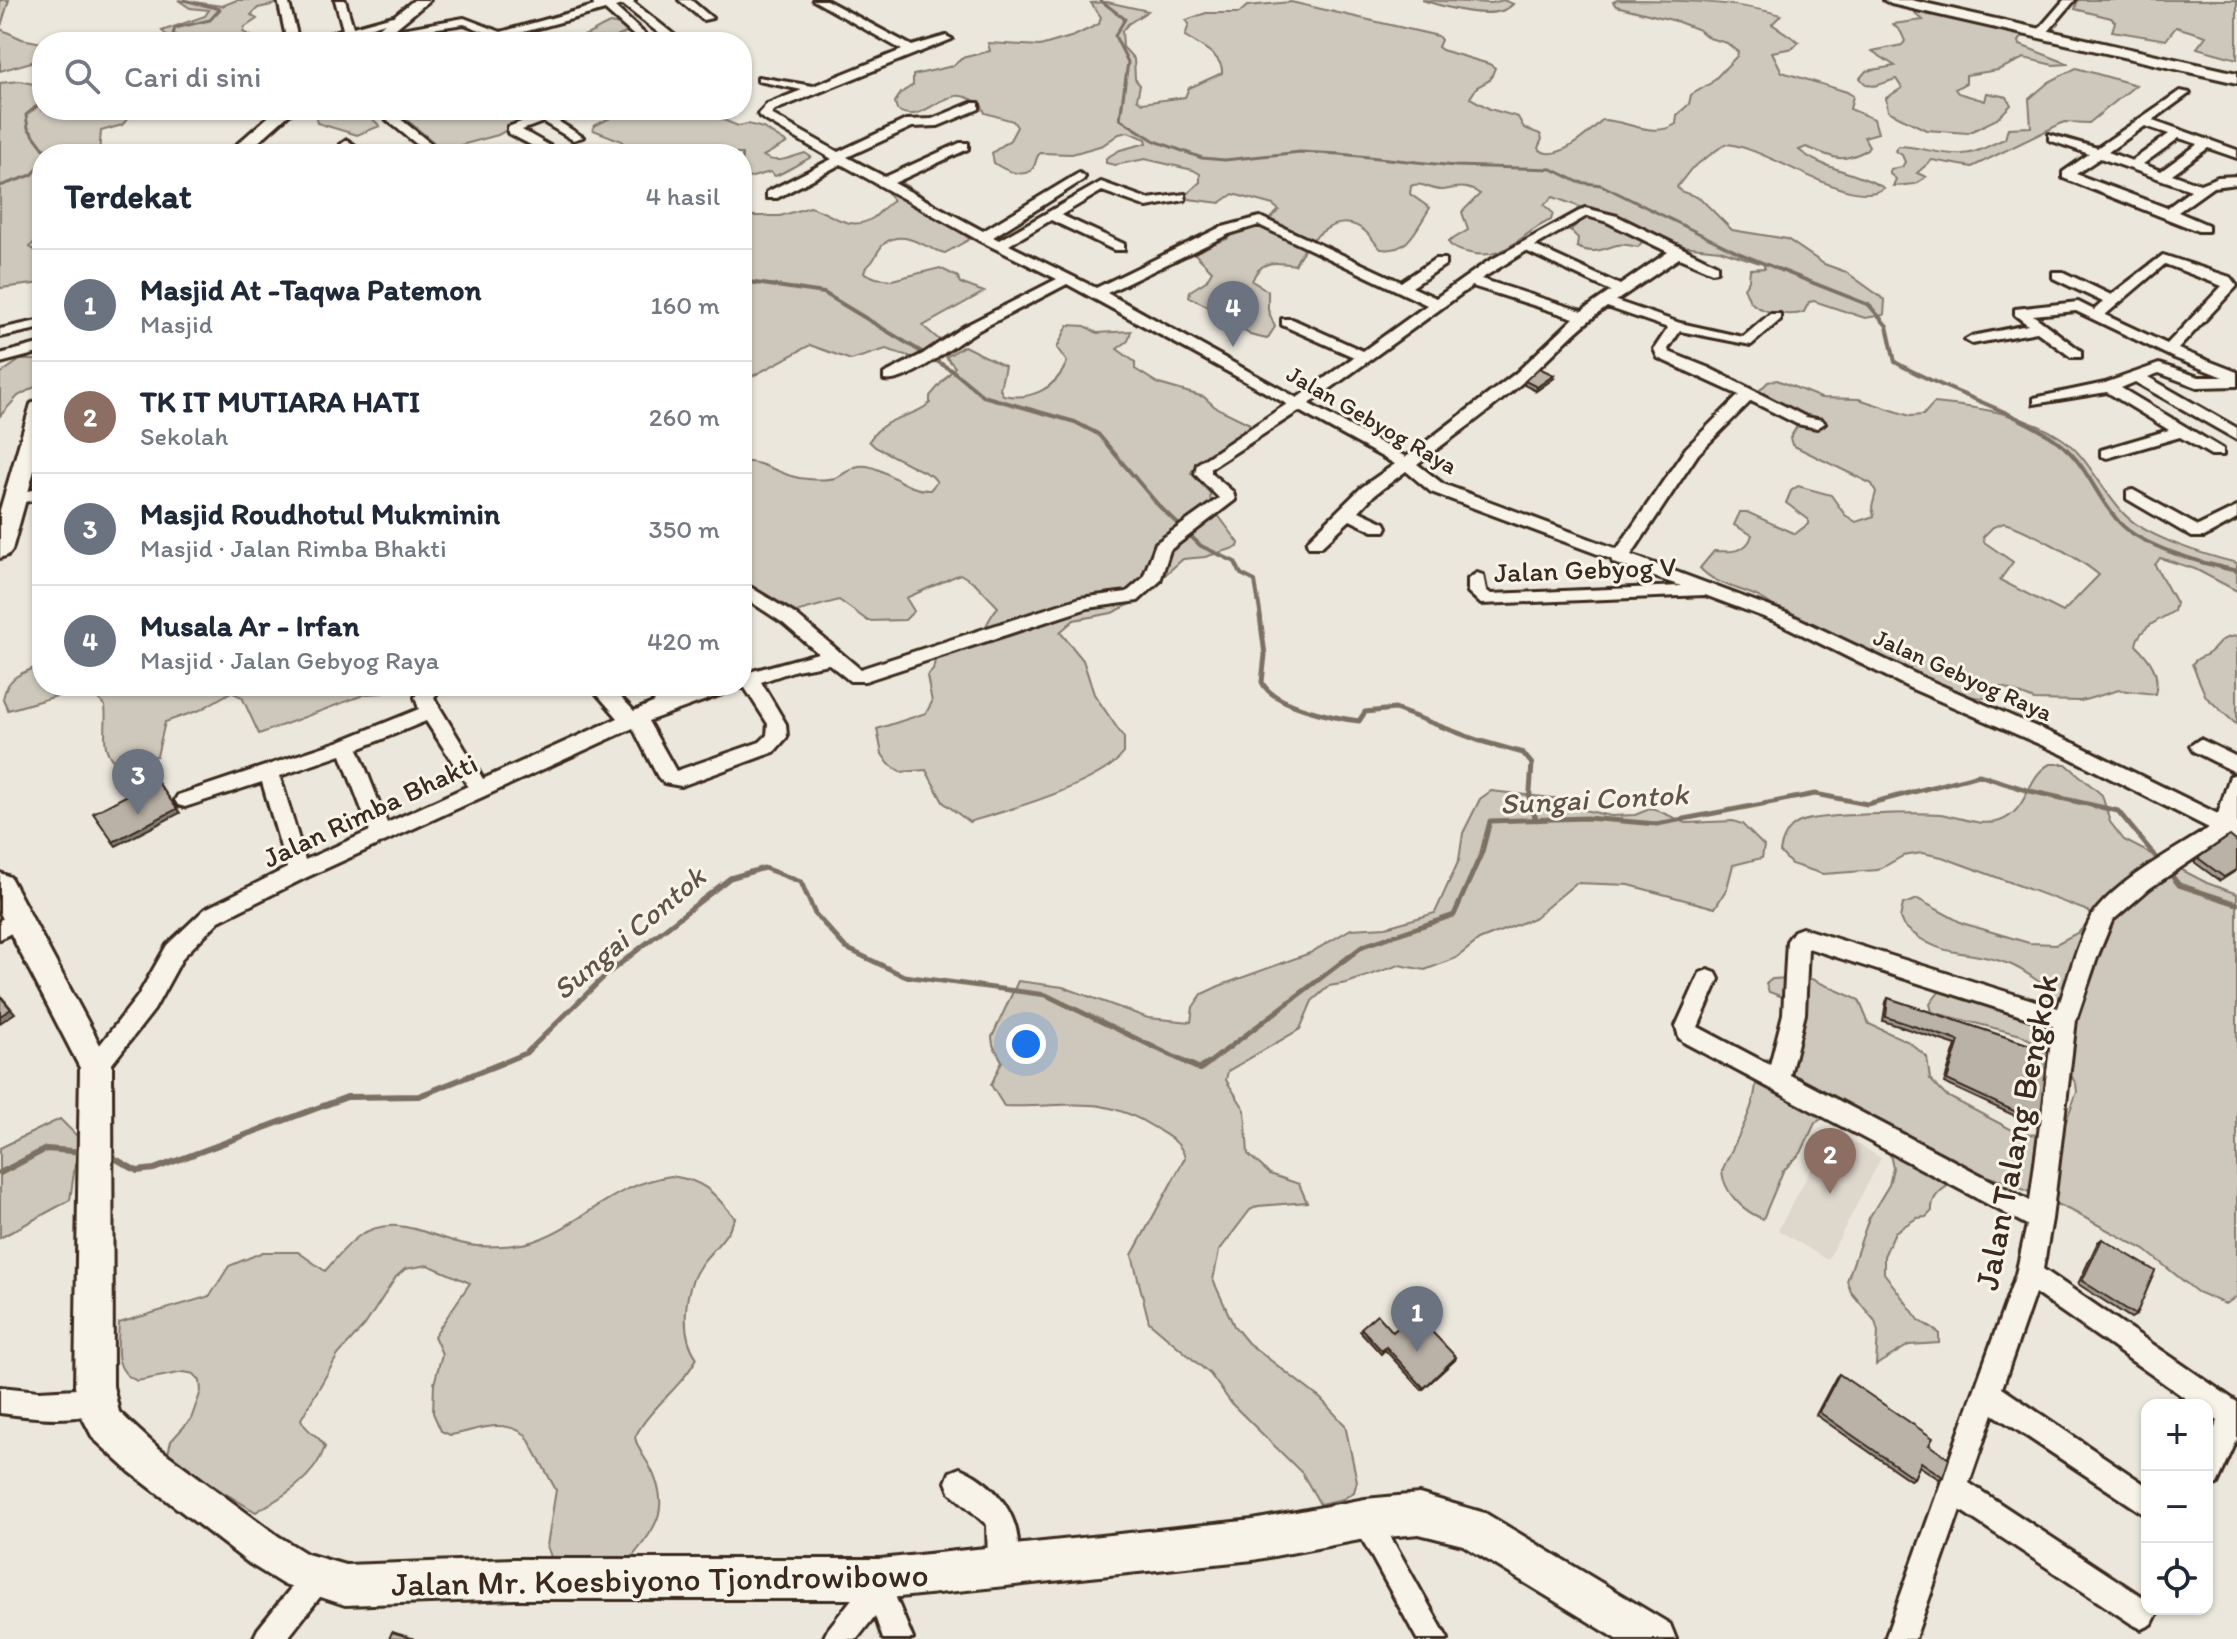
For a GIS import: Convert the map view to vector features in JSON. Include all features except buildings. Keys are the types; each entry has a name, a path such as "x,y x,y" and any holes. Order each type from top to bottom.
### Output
{"main road":[{"path":"382,32 423,0"},
{"path":"1891,0 2237,78"},
{"path":"247,144 274,120"},
{"path":"0,550 32,436"},
{"path":"0,885 10,924 96,1067 95,1394"},
{"name":"Jalan Mr. Koesbiyono Tjondrowibowo","path":"95,1394 106,1425 143,1459 264,1550 298,1571 358,1586 526,1579 877,1579 1253,1540 1365,1519 1419,1514 1471,1527 1655,1639"}],"street":[{"path":"283,0 291,32"},
{"path":"340,0 349,30"},
{"path":"586,0 616,2 662,32"},
{"path":"684,0 707,18"},
{"path":"818,0 911,50"},
{"path":"2042,32 2070,0"},
{"path":"512,32 616,2"},
{"path":"616,2 633,32"},
{"path":"343,32 401,17"},
{"path":"402,32 469,21 490,32"},
{"path":"426,27 430,32"},
{"name":"Jalan Gebyog Raya","path":"946,39 911,50 771,107 764,114 983,237 1096,293 1407,464 1437,488 1619,559 1783,618 1917,683 2069,749 2230,831"},
{"path":"762,79 777,86 803,86 814,90"},
{"path":"2184,93 2067,175 2203,228"},
{"path":"772,195 910,123 934,123 975,106"},
{"path":"395,120 424,144"},
{"path":"528,120 513,132 536,144"},
{"path":"547,120 577,137"},
{"path":"2144,121 2237,154"},
{"path":"2133,166 2178,133"},
{"path":"2053,137 2196,187"},
{"path":"2162,176 2207,143"},
{"path":"885,182 964,146"},
{"path":"1059,169 1098,188 1147,203 1180,197"},
{"path":"983,237 1079,177"},
{"path":"2169,213 2205,185 2236,179"},
{"path":"999,245 1098,188"},
{"path":"752,595 797,625 856,676 1086,602 1132,597 1151,581 1162,547 1227,500 1227,496 1203,474 1203,467 1297,405 1439,305 1469,280 1585,212 1612,219 1712,268"},
{"path":"1051,215 1119,247"},
{"path":"1096,293 1224,231 1260,221 1439,305"},
{"path":"1527,247 1619,290"},
{"path":"1315,543 1368,491 1521,376 1584,316 1678,252"},
{"path":"2095,316 2163,259 2225,280 2230,286 2227,293 2169,350"},
{"path":"1403,287 1440,262"},
{"path":"2058,275 2112,301"},
{"path":"889,377 928,357 968,330 1067,279"},
{"path":"1469,280 1584,316"},
{"path":"1603,301 1676,326 1738,342 1746,342 1775,317"},
{"path":"2076,354 2020,312 2078,306 2237,379"},
{"path":"1287,322 1365,357"},
{"path":"0,333 32,326"},
{"path":"1676,326 1661,349 1663,355 1704,371 1808,423 1817,423"},
{"path":"1972,340 2040,327"},
{"path":"0,359 32,350"},
{"path":"2039,401 2109,387 2159,368 2197,382 2237,379"},
{"path":"2137,377 2237,435"},
{"path":"2109,387 2217,452"},
{"path":"1619,559 1692,451 1748,395"},
{"path":"2107,453 2183,431"},
{"path":"12,500 32,495"},
{"path":"2133,495 2198,533 2235,515"},
{"path":"1348,513 1379,527"},
{"name":"Jalan Gebyog V","path":"1477,579 1477,592 1487,600 1712,591"},
{"name":"Jalan Rimba Bhakti","path":"752,678 794,664 832,657"},
{"path":"425,696 430,712 480,790"},
{"path":"610,696 634,719 665,772 671,778 681,779 767,747 777,737 777,724 743,696"},
{"path":"660,696 667,704"},
{"name":"Jalan Rimba Bhakti","path":"96,1067 146,1003 175,951 212,915 298,872 634,719 694,696"},
{"path":"185,800 347,746 430,712"},
{"path":"347,746 382,836"},
{"path":"2200,746 2237,766"},
{"path":"269,773 298,872"},
{"path":"2230,831 2237,781"},
{"name":"Jalan Talang Bengkok","path":"1900,1639 2029,1274 2040,1219 2065,1020 2087,955 2104,916 2143,882 2181,856 2230,831"},
{"path":"1777,1079 1789,1043 1797,954 1802,937 2065,1020"},
{"path":"1708,979 1687,1031 2040,1219"},
{"path":"2029,1274 2236,1417 2209,1471"},
{"path":"1986,1393 2141,1498"},
{"path":"0,1400 39,1404 95,1394"},
{"path":"960,1482 998,1516 1006,1536 1002,1565"},
{"path":"1953,1489 2141,1613"},
{"path":"1365,1519 1433,1639"},
{"path":"268,1639 317,1578"},
{"path":"838,1639 867,1603 877,1579"},
{"path":"877,1579 898,1639"}],"shaded area":[{"path":"0,0 9,0 0,29"},
{"path":"178,0 222,6 237,0 274,0 276,4 258,8 251,15 257,19 243,32 162,31 205,16 209,10 190,8"},
{"path":"1422,0 1492,3 1503,0 1513,4 1505,10 1483,13"},
{"path":"2078,0 2237,0 2237,59 2197,48 2206,36 2176,27 2166,40 2112,31 2115,22 2111,18 2075,9"},
{"path":"1107,2 1148,11 1122,31 1123,47 1134,59 1135,79 1140,85 1137,99 1142,103 1185,97 1189,88 1222,73 1215,56 1185,36 1189,24 1186,20 1206,13 1239,13 1247,6 1291,2 1438,36 1441,40 1438,47 1442,50 1489,64 1495,68 1490,80 1477,87 1470,98 1490,109 1518,117 1524,128 1540,134 1542,139 1538,148 1553,153 1571,146 1602,120 1658,130 1676,124 1677,115 1689,104 1691,95 1711,83 1737,56 1738,52 1727,43 1709,38 1699,30 1676,21 1616,6 1613,2 1721,4 1781,15 1772,24 1799,42 1793,48 1772,52 1782,72 1847,92 1853,96 1850,109 1874,119 1878,133 1864,137 1869,146 1857,155 1836,158 1806,147 1799,150 1819,162 1884,188 1870,193 1830,185 1742,147 1725,144 1691,169 1677,187 1700,198 1732,230 1787,239 1824,264 1846,272 1885,300 1884,315 1865,318 1814,301 1809,302 1804,312 1798,313 1776,313 1760,308 1750,301 1744,288 1750,269 1765,268 1763,264 1720,250 1642,242 1638,247 1622,244 1588,251 1577,247 1578,238 1570,230 1587,217 1583,208 1553,197 1544,205 1553,213 1551,220 1514,244 1483,255 1463,251 1448,242 1468,230 1462,212 1480,194 1466,188 1439,190 1415,185 1411,186 1410,194 1430,208 1411,238 1398,247 1381,249 1358,227 1336,225 1316,237 1295,265 1275,263 1259,269 1252,281 1268,291 1268,310 1275,327 1267,339 1250,335 1235,320 1189,297 1190,291 1206,281 1212,271 1195,254 1197,248 1227,239 1241,224 1267,222 1279,210 1273,205 1233,194 1220,203 1189,199 1187,194 1200,182 1200,174 1193,170 1145,159 1115,165 1106,163 1106,158 1120,150 1147,143 1146,139 1128,132 1103,145 1072,154 1040,153 1032,169 1016,173 994,163 992,153 1010,140 1017,127 1013,121 985,113 981,104 963,96 948,98 913,114 897,110 895,102 901,93 913,85 913,75 953,66 962,58 990,51 988,43 1040,46 1074,36 1099,24 1101,17 1091,3"},
{"path":"1919,9 2026,33 2019,41 2020,45 2069,64 2053,65 2024,58 1998,70 1966,75 1966,83 1955,89 1958,93 1985,101 1987,93 2007,97 2011,105 1997,119 1968,133 1926,130 1888,111 1886,98 1902,88 1896,79 1872,86 1860,78 1866,71 1895,66 1872,51 1902,45 1905,41 1893,24 1923,20 1915,13"},
{"path":"610,23 628,27 628,32 592,32"},
{"path":"0,29 32,41 32,62 0,71"},
{"path":"2076,68 2136,85 2089,123 2064,122 1972,167 1932,160 1917,173 1926,177 1915,184 1893,186 1896,179 1890,174 1890,169 1902,167 1905,162 1902,155 1895,151 1898,146 1955,154 1985,148 2005,139 2008,128 2031,127 2029,99 2049,82"},
{"path":"20,81 32,84 32,120 126,120 122,125 101,131 100,144 32,144 32,284 0,288 0,83"},
{"path":"316,120 374,120 380,126 357,135 317,123"},
{"path":"407,120 525,120 498,135 465,144 436,144"},
{"path":"606,120 723,120 738,126 748,124 763,128 787,143 763,156 768,159 778,160 805,153 811,157 775,176 770,172 752,177 752,144 623,144 593,130 594,126"},
{"path":"902,183 935,203 939,217 970,239 945,253 915,241 892,239 882,246 864,273 892,280 940,268 958,277 960,283 984,292 923,326 943,343 915,358 886,349 851,360 810,345 752,377 752,216 780,216 810,207 848,223 864,222 893,201 887,191"},
{"path":"1068,325 1085,326 1097,333 1131,331 1128,341 1117,349 1135,362 1135,369 1159,384 1204,397 1215,407 1252,425 1253,444 1245,449 1204,458 1191,473 1210,493 1211,506 1239,543 1238,547 1205,557 1183,559 1133,603 1112,613 1074,620 1060,632 1083,660 1094,694 1124,738 1124,753 1096,775 1075,785 969,822 943,802 926,770 901,772 889,764 882,754 877,729 926,713 932,702 927,676 933,670 935,660 973,645 998,607 975,583 960,574 906,598 914,611 905,620 868,621 839,600 796,612 752,586 752,462 791,476 815,480 835,478 855,467 867,466 905,484 930,490 937,482 932,476 869,441 876,432 891,421 930,403 930,396 955,367 946,357 964,346 1005,366 1000,389 1003,395 1013,396 1041,391 1056,379 1067,362 1057,348"},
{"path":"20,360 32,360 32,388 18,396 0,416 0,374"},
{"path":"1777,380 1821,398 1859,399 1910,416 1923,415 1934,403 1998,412 2044,428 2078,453 2116,505 2135,523 2178,545 2237,563 2237,591 2195,569 2160,558 2155,565 2176,603 2174,611 2145,629 2136,645 2153,667 2157,680 2155,694 2119,690 2081,701 2034,700 2003,687 1996,688 1985,698 1962,695 1909,677 1779,612 1760,598 1718,581 1700,568 1714,551 1737,550 1750,541 1752,535 1734,525 1740,512 1747,512 1795,534 1808,524 1808,519 1786,503 1791,491 1798,486 1831,495 1845,515 1856,522 1874,516 1872,507 1876,492 1872,484 1792,445 1790,438 1802,418 1757,393 1768,382","holes":["2004,523 2053,545 2099,575 2063,612 2000,580 2013,562 1984,542 1983,537 1993,527"]},
{"path":"2237,636 2237,725 2206,697 2192,664 2223,640"},
{"path":"32,669 32,696 57,696 8,710 3,699 8,685"},
{"path":"96,696 224,696 200,710 165,722 157,756 117,764 106,745 105,706"},
{"path":"240,696 361,696 259,734"},
{"path":"2050,764 2066,764 2102,795 2110,822 2124,840 2207,883 2237,894 2237,1297 2225,1304 2197,1292 2145,1250 2074,1212 2007,1182 1971,1172 1939,1192 1932,1204 1932,1211 1926,1217 1917,1218 1895,1232 1884,1256 1884,1273 1919,1320 1939,1333 1939,1343 1909,1345 1876,1365 1878,1332 1875,1321 1851,1292 1847,1281 1869,1218 1889,1185 1893,1168 1889,1150 1830,1114 1815,1123 1801,1153 1783,1171 1763,1219 1748,1211 1726,1187 1722,1171 1748,1116 1756,1088 1753,1060 1772,1059 1797,1002 1769,992 1766,984 1772,979 1807,977 1859,1000 1869,1024 1909,1042 1927,1057 1930,1079 1945,1095 2018,1133 2060,1137 2077,1092 2076,1084 2060,1056 2021,1035 1932,1012 1930,1004 1939,992 1948,992 2047,1009 2048,988 2009,964 1931,944 1917,937 1903,925 1900,918 1903,904 1918,899 1962,923 2029,943 2056,944 2079,932 2093,917 2088,911 1942,857 1922,853 1903,856 1878,870 1823,874 1791,864 1780,852 1781,847 1786,834 1796,824 1826,817 1928,813 1977,822 2000,821 2017,810 2036,777"},
{"path":"1491,791 1561,799 1575,808 1611,816 1635,815 1652,808 1686,823 1733,821 1742,824 1764,846 1762,858 1733,865 1727,888 1715,908 1629,885 1576,883 1534,918 1479,940 1456,958 1425,970 1399,965 1329,986 1312,1001 1300,1029 1228,1071 1226,1080 1245,1110 1248,1154 1270,1174 1299,1184 1307,1202 1258,1206 1250,1210 1219,1251 1213,1280 1234,1326 1248,1343 1321,1399 1345,1425 1357,1481 1354,1492 1343,1499 1320,1504 1302,1473 1232,1404 1210,1374 1149,1322 1132,1255 1185,1158 1181,1148 1155,1128 1116,1109 1081,1104 1004,1106 991,1085 1002,1061 992,1037 1018,981 1063,987 1148,1018 1191,1022 1193,1007 1202,994 1219,986 1310,953 1351,929 1386,927 1435,913 1459,860 1463,833 1480,799"},
{"path":"60,1119 79,1138 70,1200 0,1238 0,1148"},
{"path":"1833,1130 1881,1158 1828,1260 1778,1230"},
{"path":"671,1176 693,1181 708,1189 735,1218 702,1263 691,1285 686,1324 691,1348 697,1358 635,1437 656,1479 660,1503 655,1524 632,1557 561,1560 551,1557 547,1546 556,1490 526,1435 498,1426 450,1435 441,1431 433,1413 434,1384 442,1354 434,1336 470,1283 428,1265 405,1269 396,1277 365,1325 338,1355 301,1419 325,1447 314,1468 297,1486 256,1512 180,1466 168,1453 171,1441 191,1419 201,1391 200,1381 194,1374 184,1372 137,1381 129,1377 120,1364 119,1323 210,1296 229,1266 263,1252 298,1252 325,1271 359,1236 388,1226 418,1230 477,1246 527,1243 563,1228 629,1188"}],"waterway":[{"path":"174,32 175,28 210,20 220,9 184,0"},
{"path":"1100,0 1125,19 1115,36 1128,62 1120,119 1155,141 1202,158 1225,160 1300,152 1455,166 1552,169 1578,182 1601,185 1739,253 1781,270"},
{"path":"32,110 26,115 28,128 40,144"},
{"path":"0,186 32,175"},
{"path":"1781,270 1869,305 1887,326 1895,362 2050,436 2073,455 2110,511 2129,531 2174,553 2237,571"},
{"path":"752,282 824,293 953,371 983,396 1075,422 1098,434 1159,506 1201,546 1235,562 1241,574 1255,581 1261,618"},
{"path":"1260,616 1265,655 1262,682 1268,690 1290,704 1359,721 1365,712 1395,709 1477,740 1523,753 1532,764 1529,805 1537,820"},
{"name":"Sungai Contok","path":"1537,820 1587,818 1657,824 1815,794 1867,804 1979,775 2030,791 2118,811 2161,863"},
{"name":"Sungai Contok","path":"1206,1065 1363,946 1454,915 1482,852 1490,821 1537,820"},
{"name":"Sungai Contok","path":"498,1065 526,1053 607,974 730,878 764,868 801,882 815,914 846,948 904,976 1046,995 1191,1065"},
{"name":"Sungai Contok","path":"2168,871 2179,885 2237,904"},
{"name":"Sungai Contok","path":"498,1065 502,1063"},
{"name":"Sungai Contok","path":"1187,1063 1200,1069 1208,1063"},
{"name":"Sungai Contok","path":"107,1154 137,1171 154,1169 347,1097 419,1096 498,1065"},
{"path":"0,1173 46,1149 85,1152"}],"place":[{"name":"Musala Ar - Irfan","path":"1233,347"},
{"name":"Masjid Roudhotul Mukminin","path":"138,815"},
{"name":"TK IT MUTIARA HATI","path":"1830,1194"},
{"name":"Masjid At -Taqwa Patemon","path":"1417,1352"}]}
